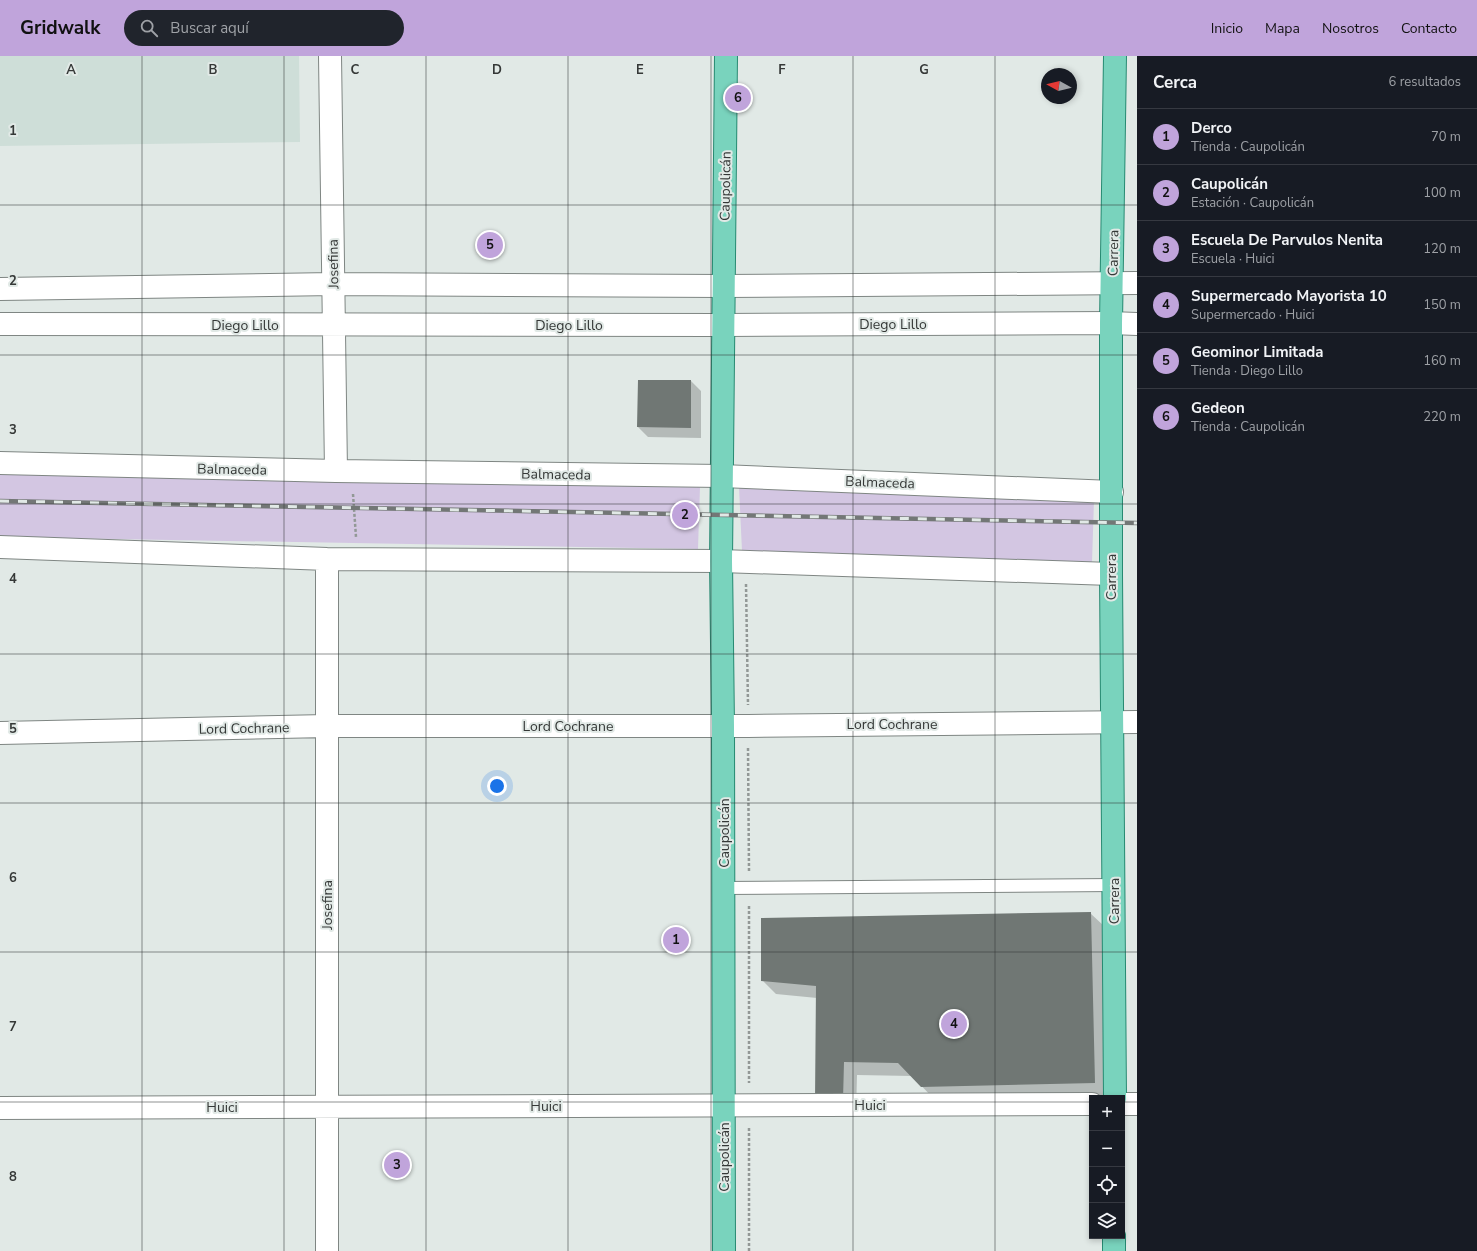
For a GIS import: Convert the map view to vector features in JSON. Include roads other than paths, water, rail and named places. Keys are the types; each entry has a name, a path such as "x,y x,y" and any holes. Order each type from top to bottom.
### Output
{"main road":[{"name":"Caupolicán","path":"724,1251 724,888 721,561 726,56"},
{"name":"Carrera","path":"1115,1095 1111,574 1112,284 1116,56"},
{"path":"1114,1239 1114,1251"}],"street":[{"name":"Josefina","path":"330,56 334,325 343,471"},
{"path":"0,289 334,284 724,286 1137,283"},
{"name":"Diego Lillo","path":"0,324 1137,324"},
{"name":"Balmaceda","path":"0,463 343,471 722,476 1112,492"},
{"path":"0,547 327,559 721,561 1111,574"},
{"name":"Josefina","path":"327,559 327,1251"},
{"name":"Lord Cochrane","path":"0,733 327,726 723,726 1137,722"},
{"name":"Huici","path":"0,1108 1089,1104"},
{"path":"1125,1104 1137,1104"}],"lane":[{"path":"724,888 1114,885"}],"railway":[{"path":"0,501 1137,523"}],"place":[{"name":"Gedeon","path":"738,98"},
{"name":"Geominor Limitada","path":"490,245"},
{"name":"Caupolicán","path":"685,515"},
{"name":"Derco","path":"676,940"},
{"name":"Supermercado Mayorista 10","path":"954,1024"},
{"name":"Escuela De Parvulos Nenita","path":"397,1165"}]}
